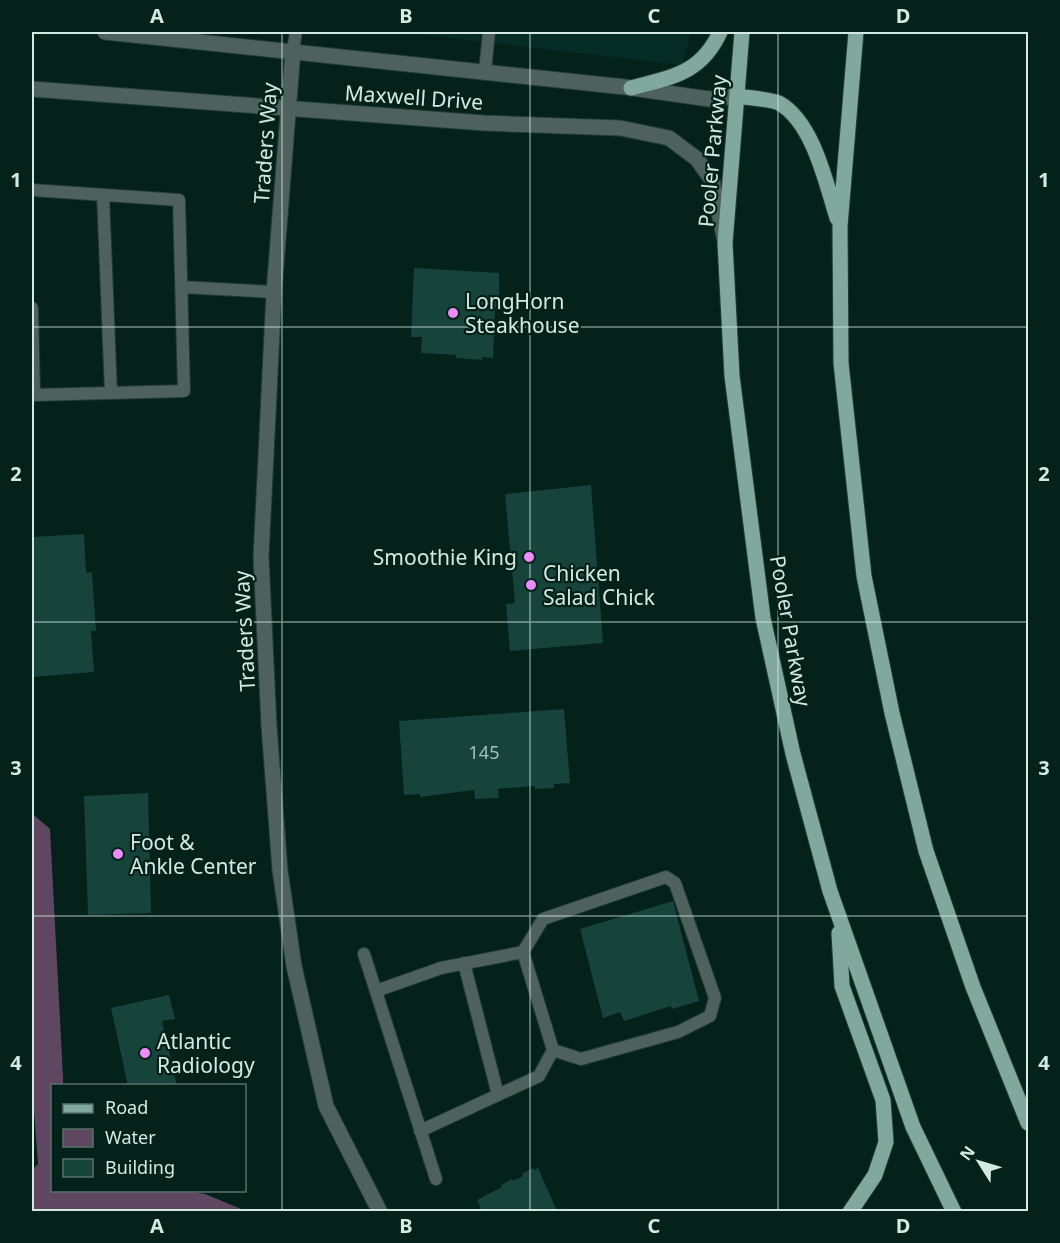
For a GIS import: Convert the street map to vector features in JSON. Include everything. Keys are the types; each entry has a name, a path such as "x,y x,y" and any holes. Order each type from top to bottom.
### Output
{"main road":[{"path":"631,88 678,75 696,64 713,48 720,32"},
{"name":"Pooler Parkway","path":"742,32 725,243 732,376 763,618 793,754 830,891 914,1126 954,1212"},
{"path":"856,32 840,226 842,375 864,576 887,690 926,851 973,987 1029,1124"},
{"path":"737,96 778,103 799,121 818,158 840,226"},
{"path":"839,918 842,986 883,1100 886,1142 875,1175 850,1212"}],"street":[{"name":"Maxwell Drive","path":"105,32 484,71 709,99 737,96"},
{"name":"Traders Way","path":"293,50 274,292 261,557 269,726 280,870 294,966 327,1106 380,1212"},
{"name":"Maxwell Drive","path":"32,89 484,123 620,128 669,138 696,159 712,180 725,243"}],"lane":[{"name":"Traders Way","path":"293,50 296,32"},
{"path":"484,71 489,32"},
{"path":"32,190 179,200 184,391 34,395 32,308"},
{"path":"103,195 111,393"},
{"path":"182,287 274,292"},
{"path":"376,991 441,968 523,952 543,919 666,876 675,883 715,998 710,1016 678,1032 581,1059 553,1050"},
{"path":"420,1131 539,1076 553,1050 523,952"},
{"path":"364,954 436,1179"},
{"path":"464,963 498,1095"}],"shaded area":[{"path":"399,32 691,32 682,65"}],"water":[{"path":"35,816 50,829 63,1077 63,1084 51,1084 51,1192 193,1192 205,1194 246,1211 32,1211 32,1170 38,1164 32,1084 32,818"}],"building":[{"name":"LongHorn Steakhouse","path":"414,268 499,273 499,308 495,308 493,358 482,357 482,360 456,358 456,355 421,353 422,337 411,337"},
{"path":"591,485 603,643 510,651 506,604 515,603 505,494"},
{"path":"84,534 86,573 92,572 96,631 91,631 94,672 32,677 32,537"},
{"path":"564,709 570,783 554,784 554,788 535,789 535,786 498,789 499,798 475,799 474,790 420,797 420,794 404,795 399,721"},
{"name":"Foot & Ankle Center","path":"148,793 151,913 88,915 84,796"},
{"path":"673,901 699,1001 672,1009 671,1006 624,1021 620,1012 603,1018 580,929"},
{"name":"Atlantic Radiology","path":"169,995 175,1019 162,1021 177,1084 128,1084 111,1008"},
{"path":"533,1168 534,1170 538,1168 557,1211 563,1208 565,1212 482,1212 477,1200 512,1179 513,1181 523,1176 522,1174"}],"place":[{"name":"LongHorn Steakhouse","path":"453,313"},
{"name":"Smoothie King","path":"529,557"},
{"name":"Chicken Salad Chick","path":"531,585"},
{"name":"Foot & Ankle Center","path":"118,854"},
{"name":"Atlantic Radiology","path":"145,1053"}]}
